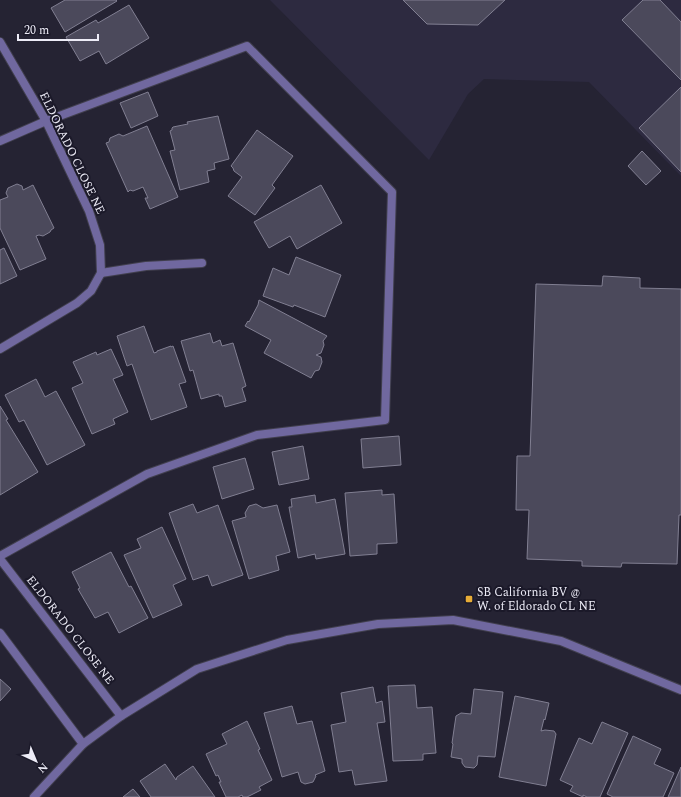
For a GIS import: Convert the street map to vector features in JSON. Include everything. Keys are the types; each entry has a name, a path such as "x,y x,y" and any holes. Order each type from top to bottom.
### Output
{"street":[{"name":"ELDORADO CLOSE NE","path":"0,42 46,121 89,211 100,245 101,273"},
{"path":"0,141 46,121 247,46 392,192 385,420 257,435 147,474 0,558"},
{"path":"0,349 77,303 91,291 101,273 146,266 202,263"},
{"name":"ELDORADO CLOSE NE","path":"0,558 121,716"},
{"path":"34,797 84,744 121,716 197,669 287,640 378,624 453,620 561,641 681,690"},
{"path":"0,633 84,744"}],"shaded area":[{"path":"270,0 681,0 681,176 589,82 484,79 468,94 429,160"}],"building":[{"path":"65,0 117,1 65,32 51,8"},
{"path":"403,0 505,0 478,25 427,24"},
{"path":"643,0 660,0 681,22 681,80 622,20"},
{"path":"129,5 149,38 106,64 99,51 80,61 66,37 96,20 98,23"},
{"path":"681,87 681,172 639,128"},
{"path":"148,92 158,116 131,128 120,103"},
{"path":"218,116 229,159 214,163 215,169 207,171 209,182 180,190 170,151 175,150 170,131 173,127 188,124 187,122"},
{"path":"147,126 178,197 150,209 145,198 148,198 143,187 133,191 130,190 128,192 106,143 109,142 110,138 119,134 123,136"},
{"path":"257,130 293,156 272,185 275,188 255,215 228,196 242,177 234,171 231,166"},
{"path":"642,151 661,171 646,185 628,166"},
{"path":"17,184 22,186 23,190 33,185 54,228 43,236 36,236 46,259 20,270 0,228 0,200 8,197 6,193 8,188"},
{"path":"321,185 342,223 297,249 290,236 269,248 254,222"},
{"path":"4,248 17,276 0,284 0,250"},
{"path":"296,257 341,275 325,317 294,305 293,307 263,296 273,268 289,275"},
{"path":"603,276 640,278 640,288 681,289 681,515 679,515 677,564 622,563 621,567 582,566 582,561 527,559 529,510 516,510 517,456 530,456 536,284 602,286"},
{"path":"259,300 327,336 323,341 324,345 321,353 316,355 321,357 322,362 319,370 315,371 311,378 264,353 271,340 245,326 248,321 249,322"},
{"path":"144,326 154,353 173,346 186,382 179,384 187,407 151,420 132,364 127,366 117,336"},
{"path":"210,333 213,343 220,340 222,346 233,343 246,386 242,388 246,401 225,407 222,396 219,396 219,394 201,399 193,370 190,371 181,341"},
{"path":"111,349 123,375 113,379 128,412 113,419 115,424 92,434 72,388 83,383 73,362 96,352 97,355"},
{"path":"36,379 45,397 56,391 85,445 47,465 24,420 19,422 5,395"},
{"path":"0,406 8,419 6,420 38,472 0,495"},
{"path":"399,436 401,465 363,468 361,439"},
{"path":"303,446 309,479 279,485 272,452"},
{"path":"245,458 254,489 222,499 213,467"},
{"path":"382,490 382,495 394,494 397,543 377,544 377,554 350,556 345,493"},
{"path":"315,495 316,503 335,499 345,554 316,559 315,554 298,558 289,507 292,507 291,499"},
{"path":"193,504 197,513 218,505 243,575 212,586 208,575 193,580 169,513"},
{"path":"256,504 263,508 277,505 290,552 276,556 279,570 249,579 232,521 246,517 245,513 249,506"},
{"path":"162,527 186,579 173,585 182,605 153,618 124,555 141,548 137,539"},
{"path":"111,552 129,587 131,586 148,618 119,633 108,612 95,618 78,589 80,588 72,572"},
{"path":"0,679 11,689 0,701"},
{"path":"415,685 417,708 432,707 436,753 423,754 423,760 393,761 388,686"},
{"path":"373,687 376,703 382,701 385,722 377,723 387,781 355,785 352,770 339,772 331,725 346,722 341,693"},
{"path":"474,689 503,692 495,757 478,756 477,765 474,768 465,767 462,763 462,759 451,757 456,716 461,713 471,714"},
{"path":"515,696 549,703 541,731 554,731 556,734 546,786 499,777"},
{"path":"292,706 297,724 312,721 325,771 315,775 316,776 313,782 305,784 301,782 298,772 282,777 264,713"},
{"path":"247,721 272,780 259,787 261,790 247,797 243,797 242,795 238,797 226,797 219,782 221,782 218,775 216,776 206,754 227,744 222,734"},
{"path":"602,722 628,733 600,797 587,797 583,795 583,797 570,791 573,786 560,780 579,738 592,744"},
{"path":"633,736 661,749 654,764 674,773 663,797 613,797 607,794"},
{"path":"165,764 176,780 177,777 193,766 215,797 151,797 140,781"},
{"path":"681,767 681,797 668,797"},
{"path":"133,789 140,797 123,797"}],"place":[{"name":"SB California BV @ W. of Eldorado CL NE","path":"469,599"}]}
